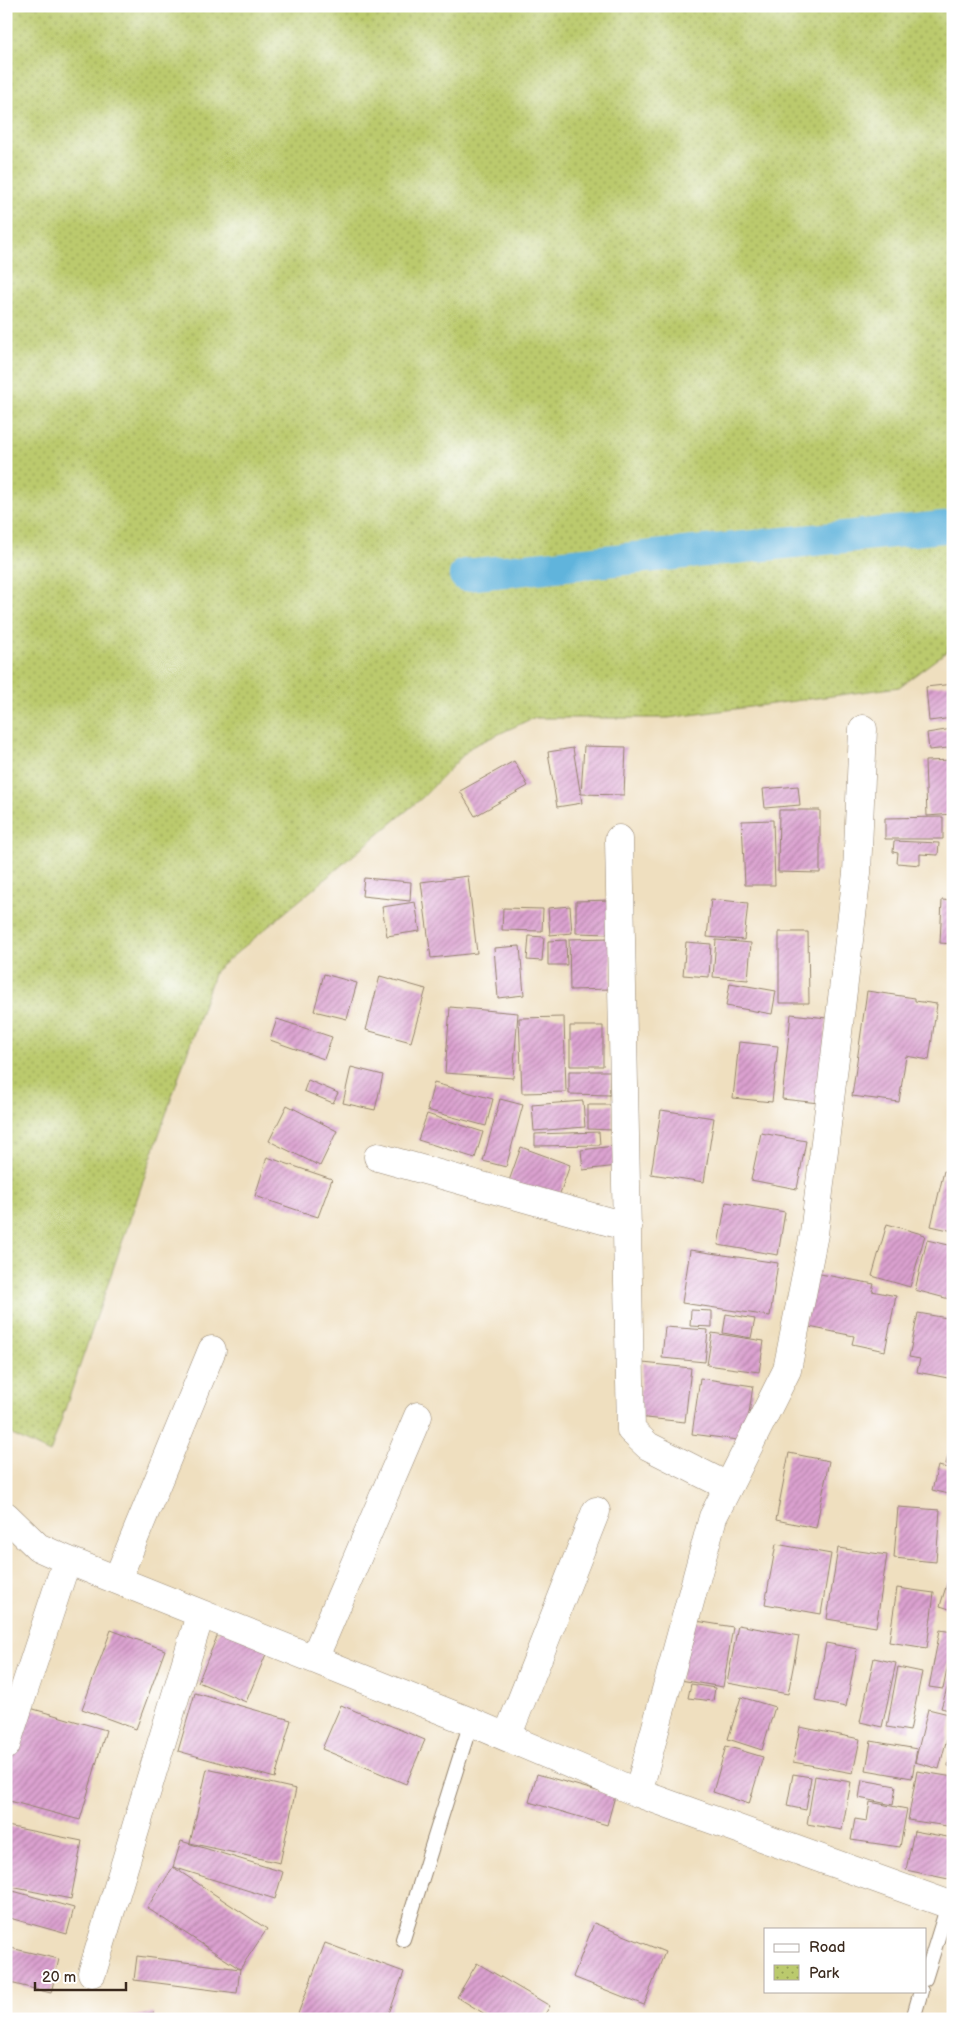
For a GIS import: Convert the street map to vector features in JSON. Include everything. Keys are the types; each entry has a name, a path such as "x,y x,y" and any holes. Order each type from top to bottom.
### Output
{"street":[{"path":"638,1793 713,1517 787,1370 814,1234 857,873 863,728"},
{"path":"619,839 631,1430 648,1446 727,1486"},
{"path":"378,1157 628,1227"},
{"path":"116,1580 212,1350"},
{"path":"314,1659 418,1416"},
{"path":"507,1737 596,1511"},
{"path":"6,1516 38,1547 67,1560 471,1722 638,1793 951,1905"},
{"path":"6,1745 67,1560"},
{"path":"92,1973 200,1614"}],"lane":[{"path":"403,1939 471,1722"},
{"path":"926,1976 951,1905"},
{"path":"913,2019 921,1992"}],"green space":[{"path":"6,6 953,6 953,644 946,652 899,687 668,718 533,718 471,747 423,797 215,971 50,1453 6,1432"}],"building":[{"path":"953,684 953,718 929,721 926,687"},
{"path":"952,729 953,757 949,757 948,748 929,750 927,733"},
{"path":"584,746 626,747 624,795 581,794"},
{"path":"573,748 582,803 557,807 548,752"},
{"path":"953,760 953,814 927,816 925,761"},
{"path":"514,761 528,786 475,816 460,791"},
{"path":"798,786 800,805 765,808 763,789"},
{"path":"779,810 820,810 820,873 778,872"},
{"path":"943,817 943,839 885,839 885,818"},
{"path":"773,820 775,885 745,885 742,821"},
{"path":"894,841 939,843 938,855 920,854 920,865 897,863 898,853 893,852"},
{"path":"468,876 477,953 431,958 421,882"},
{"path":"364,878 411,882 410,901 362,896"},
{"path":"711,899 748,903 744,940 707,937"},
{"path":"611,900 611,934 576,933 576,901"},
{"path":"942,900 953,901 953,944 940,943"},
{"path":"415,902 420,931 387,936 382,907"},
{"path":"570,906 572,933 550,935 548,908"},
{"path":"503,908 543,909 542,931 502,930"},
{"path":"779,932 808,932 809,1003 779,1003"},
{"path":"529,936 544,937 542,961 527,960"},
{"path":"611,938 611,989 570,990 569,939"},
{"path":"566,940 567,965 548,965 548,941"},
{"path":"716,940 751,943 748,980 713,977"},
{"path":"686,942 711,944 709,977 683,975"},
{"path":"520,946 524,995 498,998 494,948"},
{"path":"324,974 357,983 347,1019 314,1011"},
{"path":"380,976 426,989 411,1042 366,1030"},
{"path":"730,983 776,991 772,1014 726,1006"},
{"path":"867,991 915,998 915,1001 937,1004 929,1060 906,1056 899,1102 852,1096"},
{"path":"450,1007 518,1013 513,1078 445,1073"},
{"path":"791,1014 827,1018 819,1103 782,1099"},
{"path":"564,1017 566,1092 522,1093 519,1018"},
{"path":"277,1019 332,1037 324,1059 270,1040"},
{"path":"570,1026 603,1026 603,1066 570,1066"},
{"path":"739,1042 778,1046 772,1102 733,1098"},
{"path":"351,1067 383,1075 375,1110 343,1103"},
{"path":"569,1071 610,1071 610,1095 569,1094"},
{"path":"308,1080 338,1093 333,1103 304,1091"},
{"path":"434,1083 493,1099 486,1126 427,1110"},
{"path":"500,1099 523,1105 506,1167 483,1161"},
{"path":"583,1101 585,1127 534,1131 532,1105"},
{"path":"287,1105 337,1131 320,1166 269,1141"},
{"path":"588,1105 613,1105 612,1130 588,1129"},
{"path":"661,1110 714,1118 704,1182 651,1174"},
{"path":"427,1114 483,1132 475,1158 418,1140"},
{"path":"599,1132 600,1145 535,1146 535,1134"},
{"path":"761,1133 806,1141 797,1189 751,1180"},
{"path":"614,1146 617,1166 583,1170 581,1150"},
{"path":"521,1147 570,1165 558,1199 509,1181"},
{"path":"267,1157 332,1179 318,1217 255,1196"},
{"path":"944,1171 953,1173 953,1231 931,1226"},
{"path":"726,1202 785,1212 778,1255 718,1245"},
{"path":"887,1224 925,1235 910,1287 872,1276"},
{"path":"927,1240 953,1246 953,1300 915,1290"},
{"path":"690,1250 778,1263 770,1316 682,1303"},
{"path":"815,1273 874,1284 872,1291 896,1296 885,1351 852,1344 854,1336 804,1326"},
{"path":"691,1310 712,1311 712,1327 690,1326"},
{"path":"918,1313 953,1319 953,1379 917,1372 920,1359 909,1357"},
{"path":"726,1314 755,1319 751,1338 723,1333"},
{"path":"665,1327 708,1330 705,1362 662,1358"},
{"path":"712,1333 764,1341 759,1372 707,1365"},
{"path":"643,1363 691,1368 685,1422 637,1417"},
{"path":"700,1378 753,1386 745,1441 692,1434"},
{"path":"951,1444 953,1444 953,1466 946,1464"},
{"path":"789,1453 829,1461 816,1528 776,1520"},
{"path":"938,1466 953,1469 953,1495 932,1490"},
{"path":"898,1507 940,1510 936,1562 894,1558"},
{"path":"776,1544 831,1554 821,1614 765,1604"},
{"path":"838,1548 887,1555 876,1627 827,1619"},
{"path":"953,1564 953,1610 940,1606"},
{"path":"897,1588 934,1593 927,1648 889,1642"},
{"path":"690,1620 733,1627 723,1687 680,1680"},
{"path":"738,1625 799,1636 788,1694 727,1683"},
{"path":"221,1627 269,1647 246,1702 198,1682"},
{"path":"111,1630 165,1650 136,1729 82,1709"},
{"path":"940,1630 953,1632 953,1641 943,1689 929,1687"},
{"path":"826,1643 857,1649 846,1707 815,1701"},
{"path":"874,1658 896,1663 882,1727 860,1722"},
{"path":"898,1667 922,1672 910,1731 887,1727"},
{"path":"953,1669 953,1711 941,1708"},
{"path":"691,1684 715,1688 713,1701 688,1698"},
{"path":"195,1693 291,1720 275,1778 178,1751"},
{"path":"741,1697 775,1707 762,1750 728,1739"},
{"path":"341,1705 425,1740 406,1784 322,1749"},
{"path":"23,1706 106,1730 80,1820 6,1800 6,1762"},
{"path":"928,1709 953,1715 939,1769 915,1762"},
{"path":"800,1727 860,1739 853,1773 793,1762"},
{"path":"871,1741 917,1749 912,1778 866,1770"},
{"path":"953,1744 953,1767 948,1766"},
{"path":"726,1746 763,1757 749,1804 713,1792"},
{"path":"207,1769 296,1789 280,1863 190,1843"},
{"path":"917,1771 953,1777 953,1791 947,1826 908,1820"},
{"path":"537,1774 615,1796 607,1825 529,1802"},
{"path":"793,1774 811,1777 806,1810 787,1806"},
{"path":"815,1776 851,1782 842,1830 807,1824"},
{"path":"862,1780 896,1786 893,1805 859,1798"},
{"path":"870,1802 907,1809 900,1847 851,1840 855,1819 867,1821"},
{"path":"7,1826 82,1841 71,1899 6,1886"},
{"path":"914,1831 953,1838 953,1880 906,1870"},
{"path":"181,1841 283,1872 275,1899 173,1867"},
{"path":"173,1867 267,1929 240,1969 147,1908"},
{"path":"6,1889 74,1908 67,1934 6,1917"},
{"path":"594,1923 665,1952 644,2005 573,1977"},
{"path":"325,1943 404,1972 387,2019 296,2019"},
{"path":"6,1947 59,1959 51,1993 6,1982"},
{"path":"137,1956 240,1969 237,1993 134,1980"},
{"path":"477,1963 550,2006 542,2019 493,2019 457,1997"},
{"path":"154,2013 155,2019 118,2019 118,2018"}],"waterway":[{"path":"465,575 953,526"}]}
